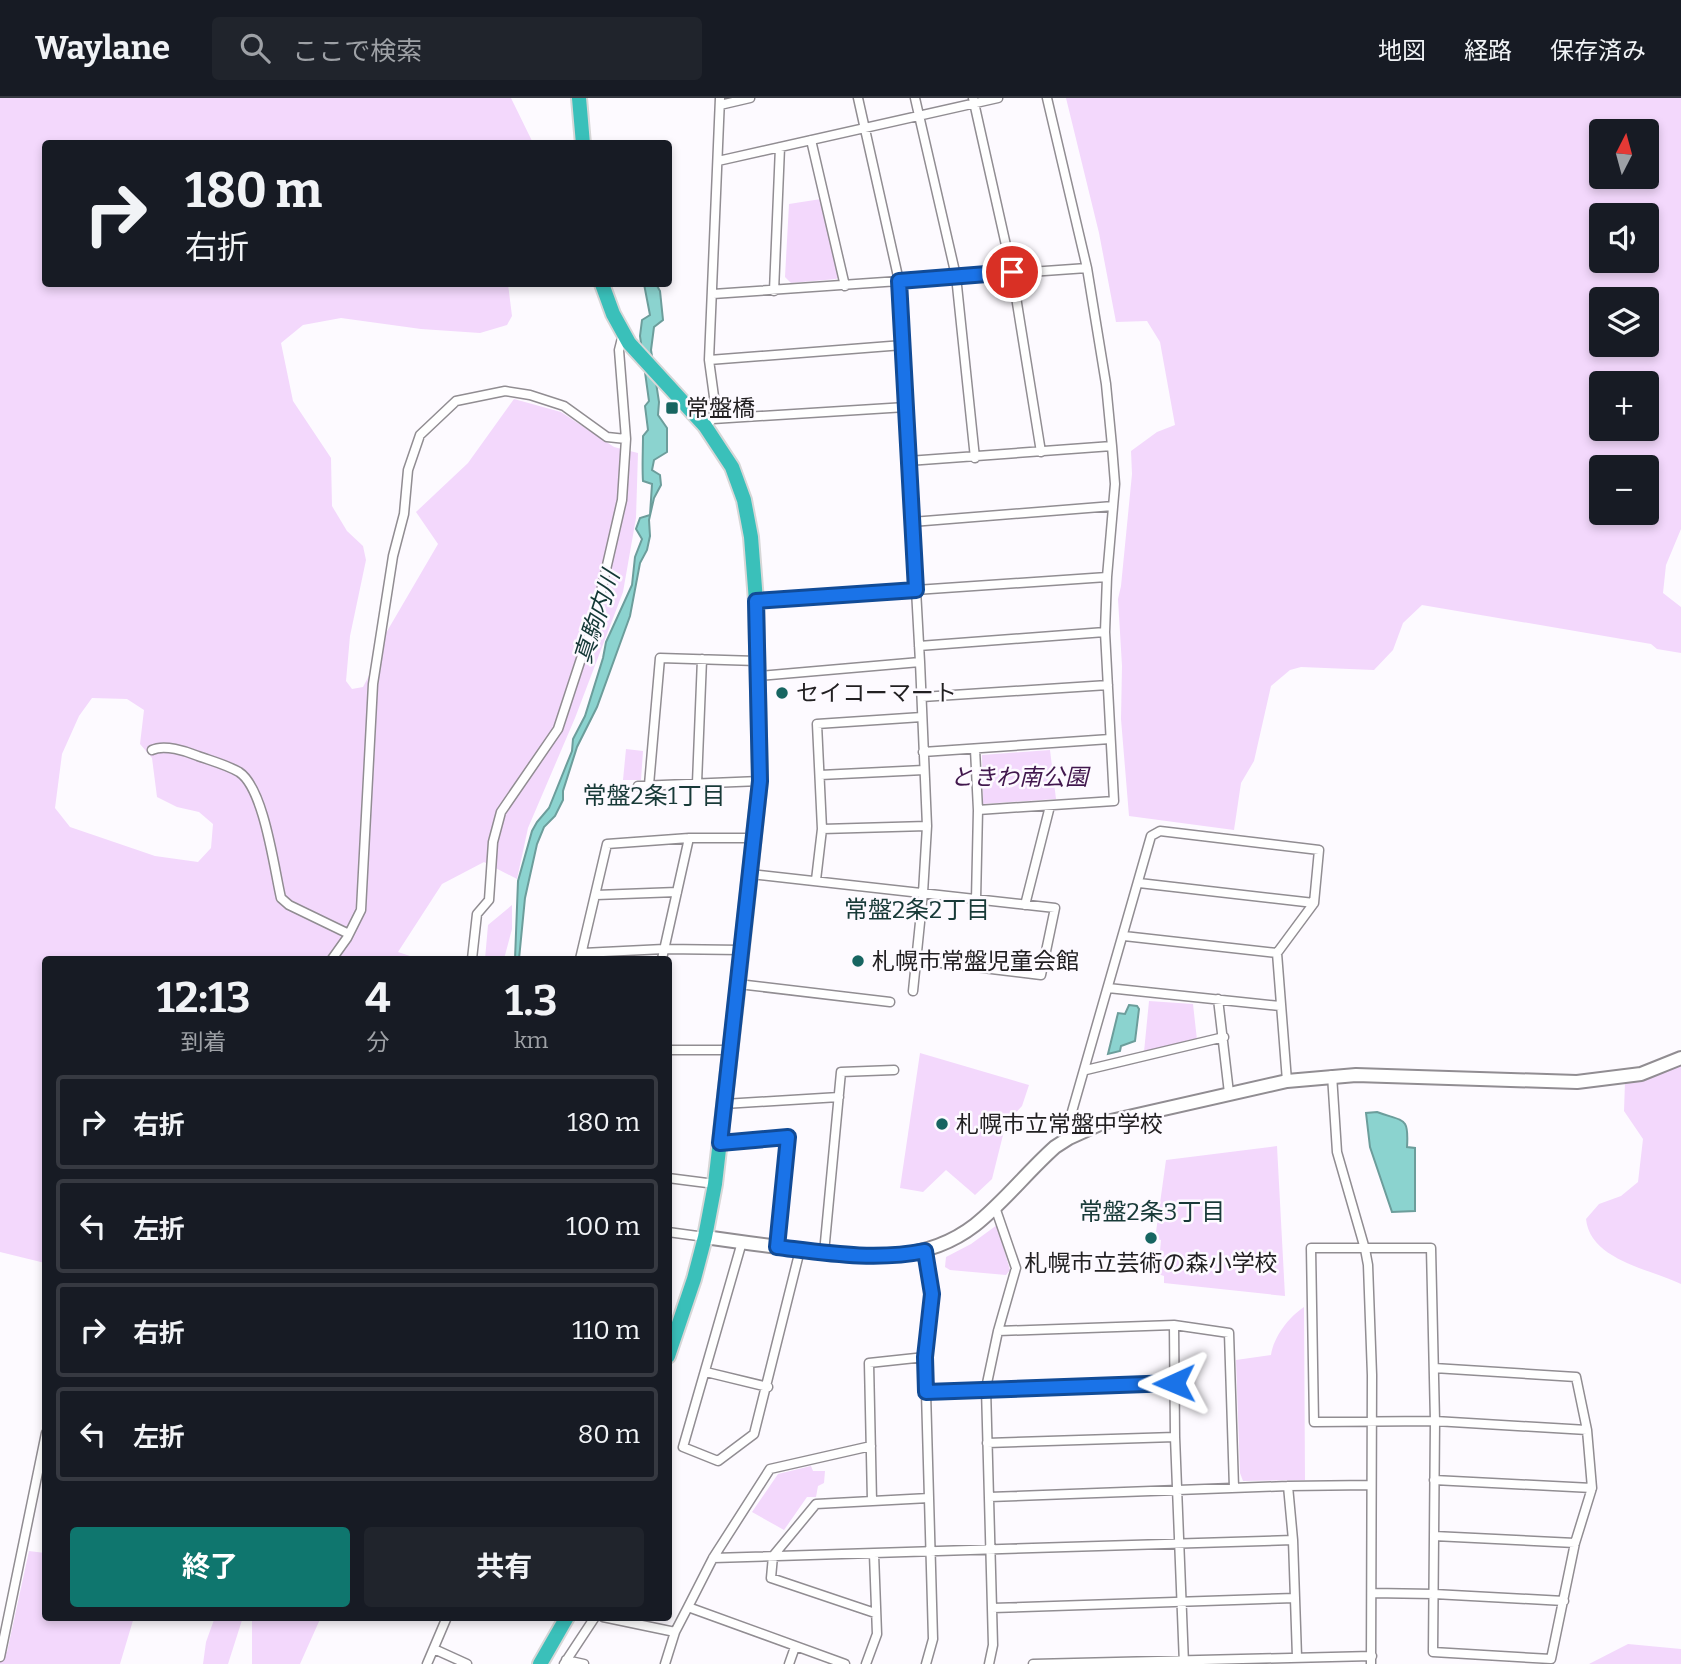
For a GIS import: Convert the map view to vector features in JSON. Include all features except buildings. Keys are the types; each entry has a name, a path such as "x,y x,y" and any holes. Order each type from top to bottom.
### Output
{"highway":[{"path":"579,98 583,140"},
{"path":"603,287 626,338 667,386 709,422 732,467 744,500 751,537 756,601 760,781 751,874 715,1184 694,1279 672,1337"},
{"path":"540,1664 565,1621"}],"street":[{"path":"750,98 720,102 709,360 716,404 709,422 906,407"},
{"path":"858,98 899,281 903,345 927,826 913,991"},
{"path":"915,98 956,276 975,458"},
{"path":"718,161 919,116 973,101 998,98"},
{"path":"978,810 1114,801 1105,632 1115,484 1106,383 1087,268 1047,98"},
{"path":"973,101 1012,272 1041,452"},
{"path":"811,141 845,285"},
{"path":"774,290 779,147"},
{"path":"713,294 1087,268"},
{"path":"472,956 477,915 489,900 493,842 500,812 558,730 596,613 622,500 626,439 619,350 626,338"},
{"path":"709,360 903,345"},
{"path":"334,956 349,934 360,909 373,684 393,556 404,514 408,470 420,435 456,401 505,391 530,395 564,406 607,437 626,439"},
{"path":"908,461 1112,446"},
{"path":"912,522 1113,506"},
{"path":"756,601 1107,577"},
{"path":"919,646 1105,632"},
{"path":"649,785 660,658 702,659 758,669 920,663"},
{"path":"697,783 702,659"},
{"path":"922,697 1108,685"},
{"path":"816,880 822,829 817,724 922,717"},
{"path":"923,752 1110,739"},
{"path":"152,750 158,747 189,752 240,773 253,787 266,828 281,898 289,905 349,934"},
{"path":"975,749 978,810 975,900"},
{"path":"820,775 924,771"},
{"path":"638,786 760,781"},
{"path":"1025,905 1050,806"},
{"path":"822,829 927,826"},
{"path":"1069,1138 1069,1122 1151,836 1160,831 1319,850 1314,903 1277,953 1287,1081"},
{"path":"742,950 664,949 582,956 607,844 689,838 755,838"},
{"path":"663,956 689,838"},
{"path":"751,874 1055,908 1041,975 916,960"},
{"path":"1139,883 1314,903"},
{"path":"596,895 677,892"},
{"path":"1124,936 1277,953"},
{"path":"738,984 890,1002"},
{"path":"1108,988 1280,1006"},
{"path":"1218,999 1229,1093"},
{"path":"1086,1070 1224,1037"},
{"path":"672,1050 730,1050"},
{"path":"672,1233 862,1257 925,1251 948,1242 965,1231 995,1207 1035,1165 1069,1138 1102,1123 1229,1093 1332,1075 1577,1082 1640,1074 1681,1059"},
{"path":"824,1253 841,1072 894,1070"},
{"path":"1033,1664 1297,1657 1372,1660 1369,1293 1365,1249 1337,1152 1332,1075"},
{"path":"724,1104 839,1097"},
{"path":"720,1143 788,1137 777,1247"},
{"path":"672,1179 715,1184"},
{"path":"989,1664 993,1645 986,1388 998,1331 1016,1268 995,1207"},
{"path":"742,1242 684,1447 718,1461 754,1434 768,1387 800,1250"},
{"path":"1434,1368 1576,1377 1587,1430 1591,1488 1575,1543 1550,1659 1433,1652 1434,1594 1434,1536 1434,1480 1434,1421 1434,1368 1432,1248 1311,1248 1314,1422 1434,1421 1587,1430"},
{"path":"925,1251 932,1294 925,1357 933,1639 926,1664"},
{"path":"998,1331 1174,1325 1228,1333 1234,1488"},
{"path":"1174,1325 1175,1437 1184,1662"},
{"path":"872,1501 869,1363 925,1357"},
{"path":"706,1372 768,1387"},
{"path":"926,1392 1174,1383"},
{"path":"987,1443 1175,1437"},
{"path":"665,1664 675,1632 713,1558 771,1469 870,1446"},
{"path":"0,1657 42,1452"},
{"path":"1434,1480 1591,1488"},
{"path":"989,1497 1371,1485"},
{"path":"1288,1486 1293,1539 1297,1657"},
{"path":"876,1613 771,1578 774,1556 816,1504 929,1498"},
{"path":"1434,1536 1575,1543"},
{"path":"713,1558 1293,1539"},
{"path":"866,1664 877,1634 874,1554"},
{"path":"1372,1593 1564,1601"},
{"path":"992,1608 1295,1598"},
{"path":"688,1607 845,1664"},
{"path":"427,1664 445,1621"},
{"path":"584,1664 565,1662 592,1621"},
{"path":"622,1621 675,1632"},
{"path":"789,1664 795,1647"},
{"path":"434,1649 467,1664"}],"green space":[{"path":"0,98 511,98 532,140 42,140 42,287 508,287 512,316 507,325 480,333 421,329 341,318 303,325 281,343 293,401 331,458 332,506 347,531 363,546 366,560 350,636 346,681 352,689 363,687 386,633 438,544 416,512 468,463 514,399 561,412 614,447 638,453 636,518 623,592 575,718 528,828 517,879 484,862 442,884 398,952 410,956 42,956 42,1262 0,1252","holes":["92,698 127,699 144,710 140,744 152,758 157,797 177,807 199,812 213,824 211,848 198,862 155,856 70,827 55,808 62,754 79,716"]},
{"path":"1066,98 1681,98 1681,529 1666,565 1663,593 1681,607 1681,653 1657,649 1651,644 1422,605 1403,623 1393,650 1374,670 1301,667 1290,670 1271,686 1254,761 1241,783 1234,830 1129,816 1121,719 1122,666 1118,599 1132,474 1131,451 1157,432 1175,425 1160,342 1147,321 1116,322 1099,233"},
{"path":"821,199 840,276 836,279 791,283 785,277 789,204"},
{"path":"626,749 643,751 641,780 623,780"},
{"name":"ときわ南公園","path":"1050,750 1056,799 983,804 982,755"},
{"path":"512,905 512,929 505,956 485,956 488,925"},
{"path":"1149,1001 1193,1004 1197,1040 1144,1052"},
{"path":"920,1053 1029,1085 1022,1106 1006,1123 992,1179 975,1195 946,1170 923,1192 900,1188"},
{"path":"1681,1061 1681,1284 1610,1254 1590,1233 1586,1219 1599,1204 1621,1196 1638,1182 1643,1139 1624,1111 1625,1082 1641,1069"},
{"path":"1277,1146 1285,1296 1164,1283 1164,1276 1158,1274 1161,1240 1155,1239 1166,1160"},
{"path":"997,1225 1010,1270 1006,1275 950,1270 945,1267 946,1257 971,1244"},
{"path":"1304,1307 1305,1480 1243,1481 1240,1473 1236,1360 1271,1355 1283,1328"},
{"path":"811,1466 813,1471 825,1471 824,1483 818,1486 816,1497 807,1497 784,1530 752,1512 778,1474"},
{"path":"29,1551 42,1553 42,1621 133,1621 120,1664 0,1664 0,1651 7,1652"},
{"path":"214,1621 242,1621 228,1664 203,1664 206,1642"},
{"path":"252,1621 319,1621 300,1664 252,1664"},
{"path":"1628,1644 1681,1649 1681,1664 1589,1664"}],"water":[{"path":"645,287 658,287 663,320 654,327 651,350 659,402 658,415 667,428 667,452 654,460 652,470 660,475 661,485 654,498 649,520 650,536 640,563 630,616 597,707 577,747 563,791 563,800 555,816 544,827 537,844 525,898 519,956 515,956 518,881 532,831 549,808 572,751 573,739 585,716 606,642 632,585 635,557 642,539 636,529 640,518 650,515 652,484 643,481 643,436 648,430 645,406 649,401 640,336 642,320 650,315"},
{"path":"1129,1005 1139,1009 1135,1041 1121,1046 1120,1051 1108,1054 1118,1013 1125,1014"},
{"path":"1377,1112 1403,1122 1407,1130 1407,1147 1415,1148 1415,1211 1392,1212 1370,1147 1366,1113"}],"place":[{"name":"常盤橋","path":"672,408"},
{"name":"セイコーマート","path":"782,693"},
{"name":"札幌市常盤児童会館","path":"858,961"},
{"name":"札幌市立常盤中学校","path":"942,1124"},
{"name":"札幌市立芸術の森小学校","path":"1151,1238"}],"district":[{"name":"常盤2条1丁目","path":"654,796"},
{"name":"常盤2条2丁目","path":"917,910"},
{"name":"常盤2条3丁目","path":"1152,1212"}],"route":[{"path":"1012,272 899,281 916,590 756,601 760,781 720,1143 788,1137 777,1247 862,1257 906,1255 925,1251 932,1294 925,1357 926,1392 1174,1383"}],"water label":[{"name":"真駒内川","path":"597,617"}]}
